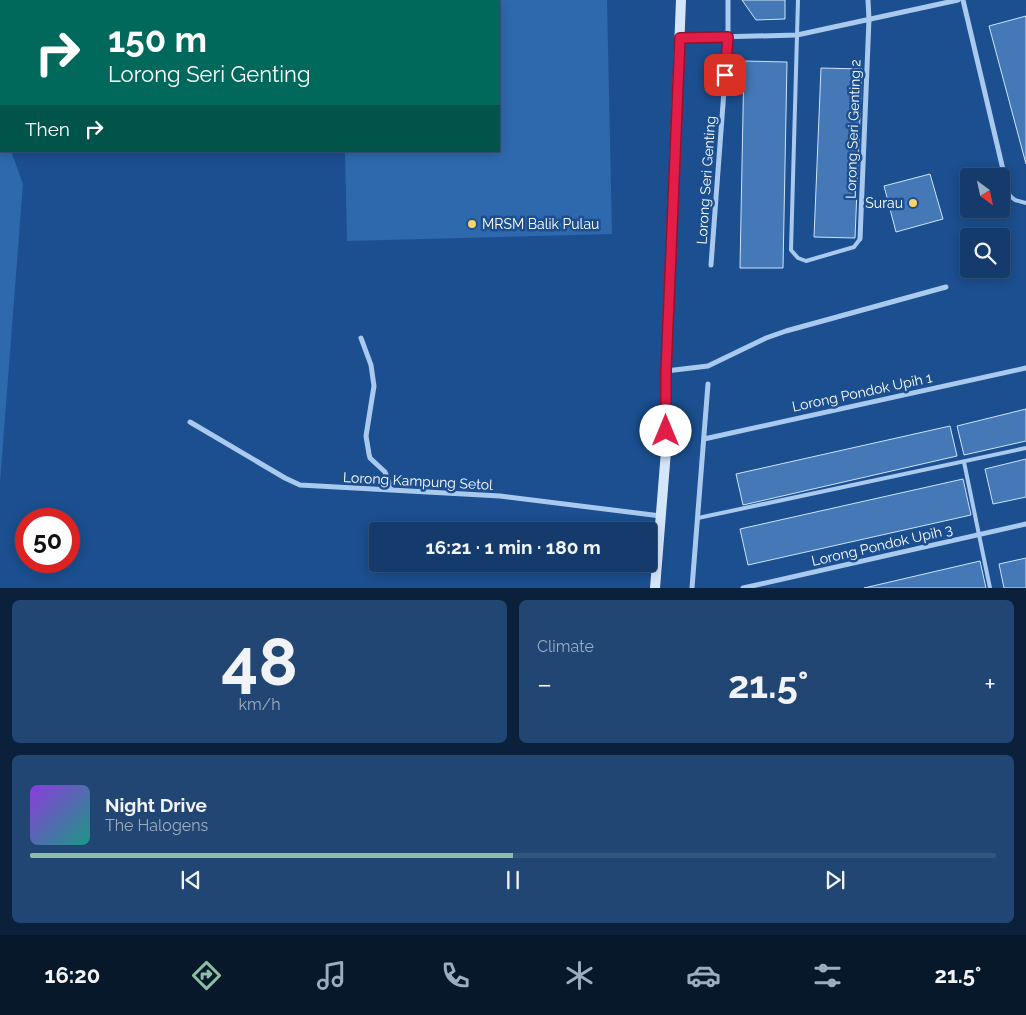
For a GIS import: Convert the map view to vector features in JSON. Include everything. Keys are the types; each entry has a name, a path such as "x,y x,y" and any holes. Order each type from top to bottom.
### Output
{"main road":[{"path":"655,588 666,450 666,371 681,0"}],"street":[{"name":"Lorong Seri Genting","path":"711,265 728,37 728,0"},
{"name":"Lorong Seri Genting 2","path":"860,239 869,19 868,0"},
{"path":"680,38 797,35 954,0"},
{"path":"963,0 1003,168"},
{"path":"666,371 708,366 772,336 946,287"},
{"path":"361,338 370,365 374,386 366,436 369,454 370,458 383,468 392,490"},
{"name":"Lorong Pondok Upih 1","path":"704,439 1026,368"},
{"path":"692,588 708,384"},
{"name":"Lorong Kampung Setol","path":"190,422 300,485 509,497 661,516"},
{"name":"Lorong Pondok Upih 3","path":"744,587 1026,524"}],"lane":[{"path":"798,0 791,250 798,258 806,261 854,247 860,239"},
{"path":"1010,196 1015,200 1026,203"},
{"path":"698,518 1026,448"},
{"path":"964,462 990,588"}],"shaded area":[{"path":"500,0 607,0 612,234 347,241 345,152 500,152"},
{"path":"0,152 11,152 23,184 0,483"}],"building":[{"path":"742,0 785,0 785,19 756,20"},
{"path":"1026,16 1026,164 989,26"},
{"path":"744,61 787,62 783,268 740,268"},
{"path":"821,68 862,69 855,238 814,237"},
{"name":"Surau","path":"930,174 943,219 896,232 884,186"},
{"path":"1026,409 1026,441 964,455 957,426"},
{"path":"950,426 957,456 743,505 736,474"},
{"path":"1026,459 1026,497 993,504 985,469"},
{"path":"963,479 971,515 748,565 740,529"},
{"path":"1026,558 1026,588 1004,588 999,564"},
{"path":"980,561 986,588 864,588"}],"place":[{"name":"Surau","path":"913,203"},
{"name":"MRSM Balik Pulau","path":"472,224"}],"route":[{"path":"666,431 666,371 680,38 728,37 725,75"}]}
